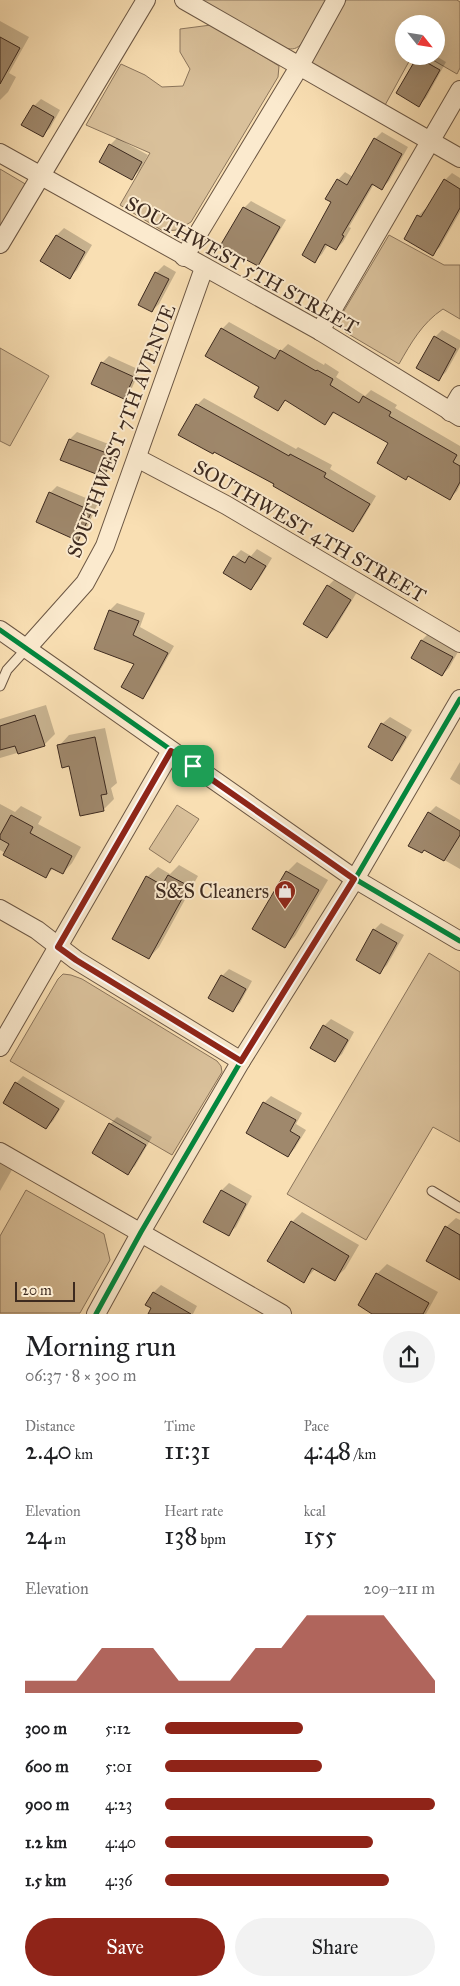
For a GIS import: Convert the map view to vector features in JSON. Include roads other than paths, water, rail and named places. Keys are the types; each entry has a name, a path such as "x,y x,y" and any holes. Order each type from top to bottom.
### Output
{"street":[{"path":"0,244 146,0"},
{"path":"184,0 460,158"},
{"path":"184,257 299,67 336,0"},
{"path":"320,331 460,90"},
{"name":"SOUTHWEST 5TH STREET","path":"0,153 320,331 455,415"},
{"name":"SOUTHWEST 7TH AVENUE","path":"27,648 85,583 105,546 204,268"},
{"path":"455,415 460,395"},
{"name":"SOUTHWEST 4TH STREET","path":"137,458 226,505 460,643"},
{"path":"0,630 354,879 460,941"},
{"path":"96,1314 141,1232 241,1061 354,879 460,699"},
{"path":"0,1047 171,751"},
{"path":"0,909 37,930 76,960 241,1061"},
{"path":"0,1152 282,1314"}],"lane":[{"path":"0,686 7,670 27,648"},
{"path":"432,1191 460,1208"}],"place":[{"name":"S&S Cleaners","path":"285,910"}]}
